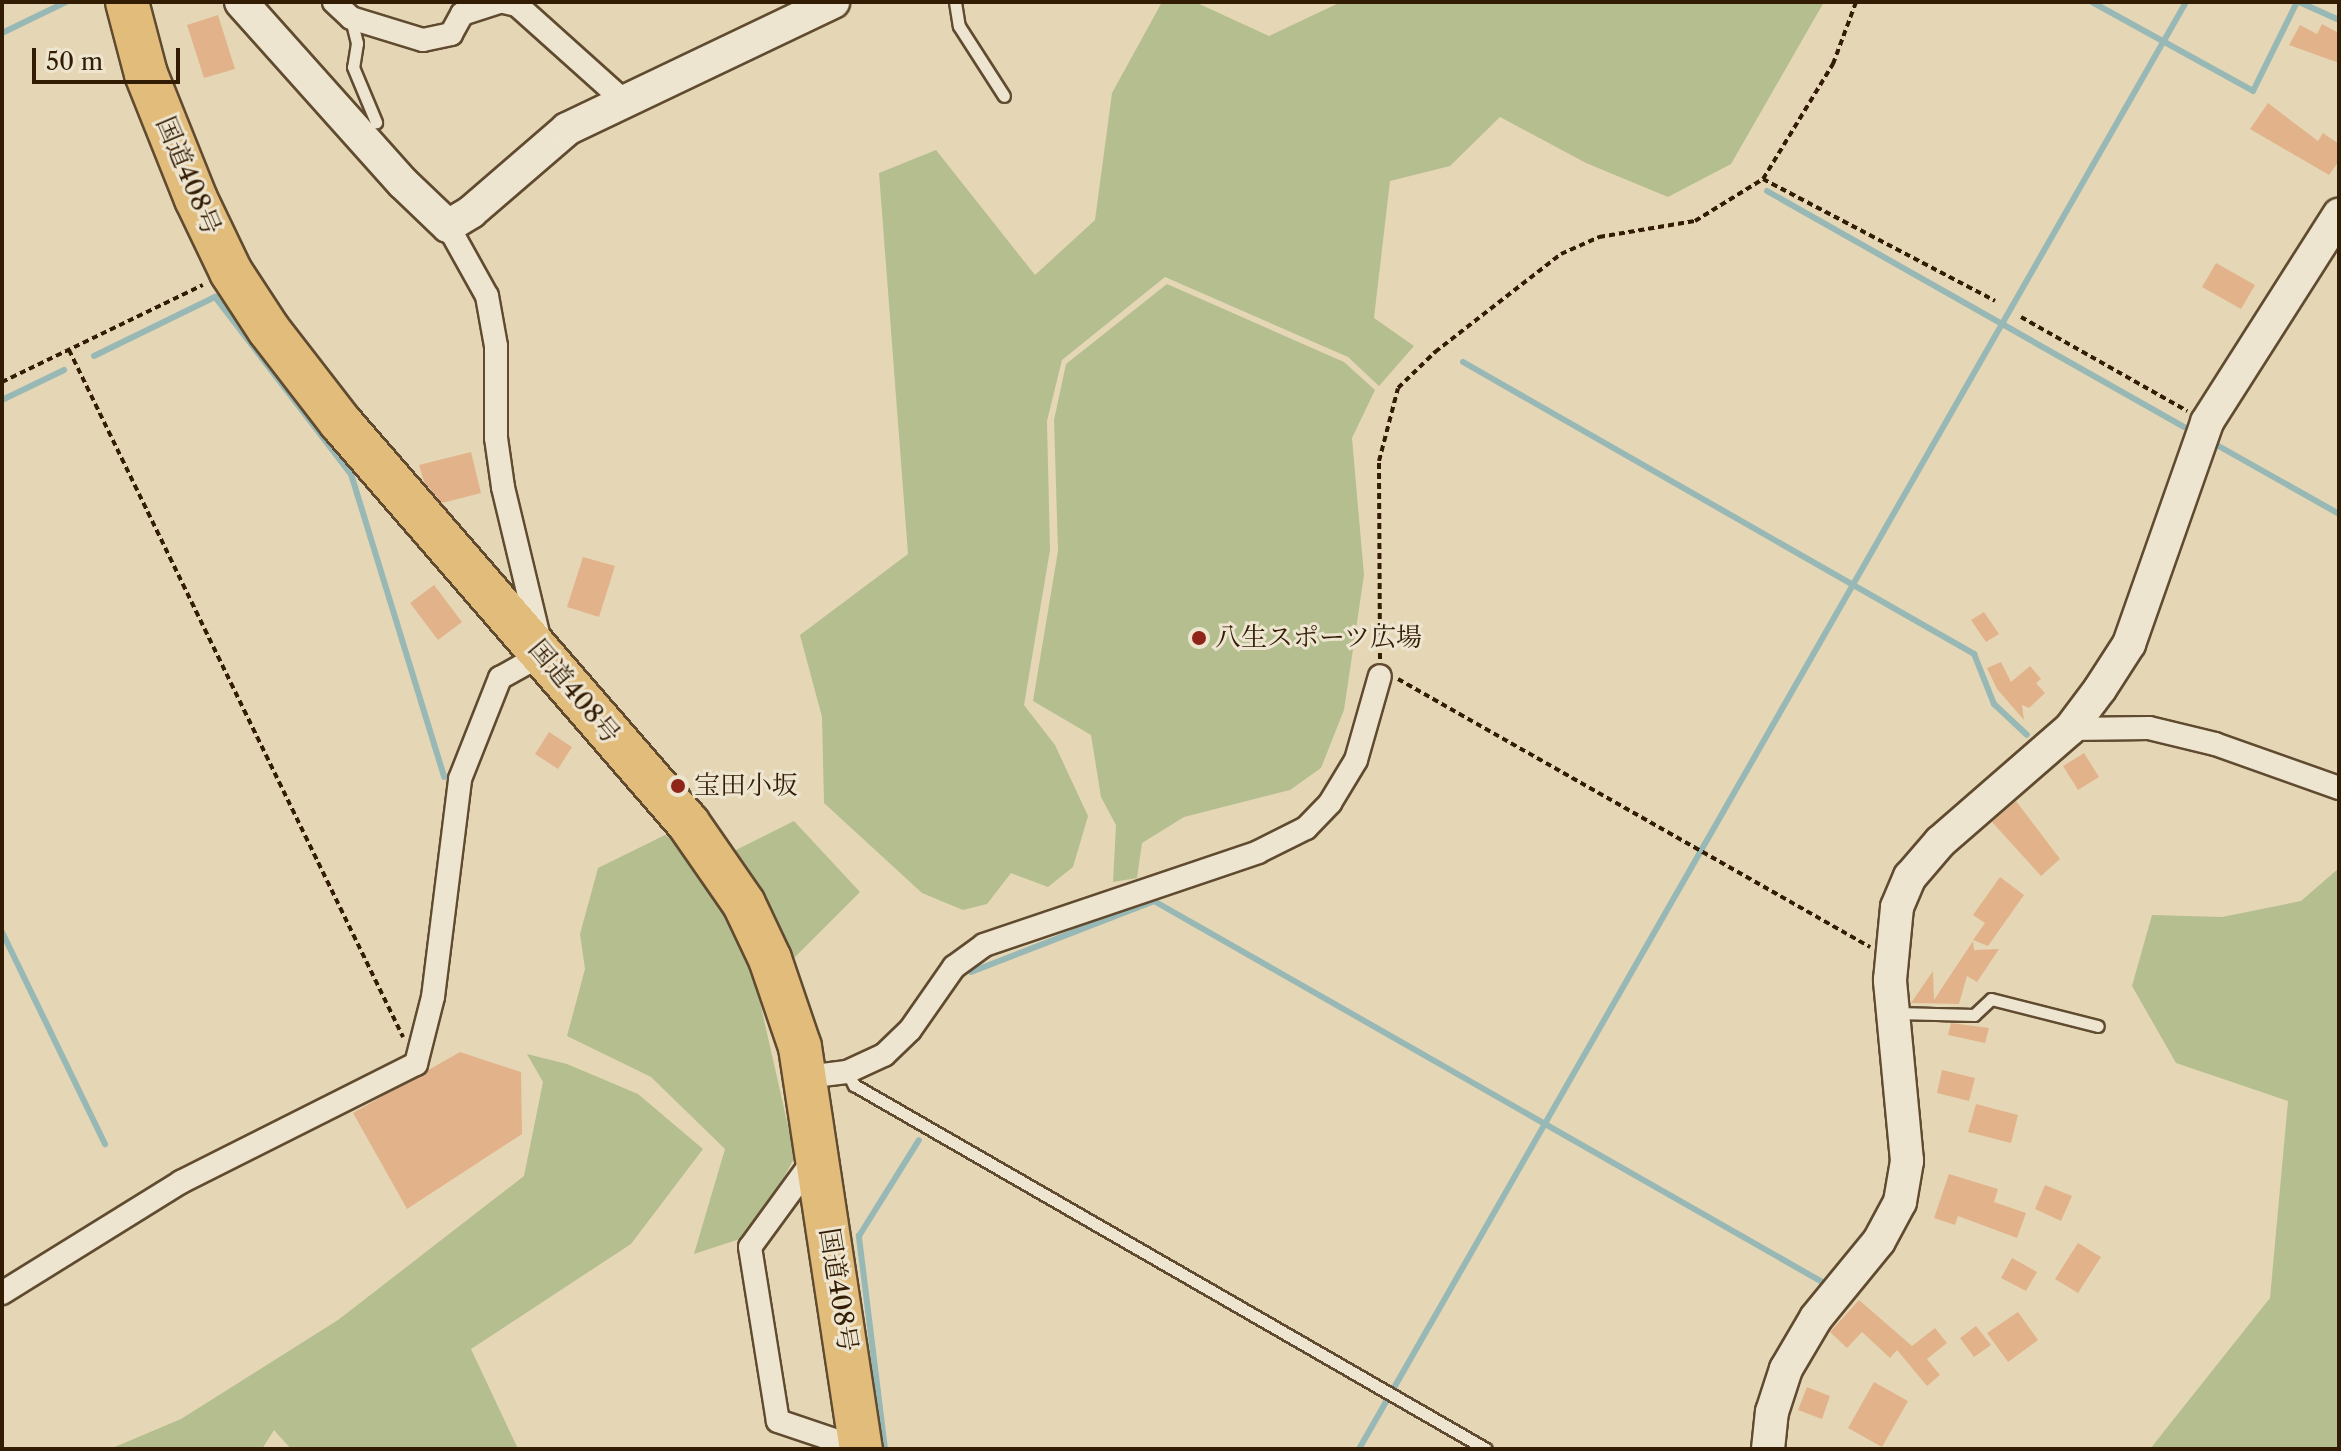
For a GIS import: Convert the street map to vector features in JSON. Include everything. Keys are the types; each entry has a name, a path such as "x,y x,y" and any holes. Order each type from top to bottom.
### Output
{"highway":[{"name":"国道408号","path":"127,2 171,140 231,272 303,376 722,867 770,959 806,1077 861,1449"}],"street":[{"path":"2,1293 181,1182 416,1064 433,997 460,779 500,678 543,654 503,487 496,438 496,346 487,296 468,254 448,226 403,183 241,2"},
{"path":"334,2 351,18 423,40 451,34 462,14 509,3 624,101"},
{"path":"448,226 471,212 567,129 833,2"},
{"path":"1768,1449 1772,1412 1786,1369 1816,1318 1879,1241 1900,1202 1907,1161 1897,1013 1890,980 1891,945 1897,907 1910,877 1940,842 2070,729 2129,644 2207,422 2339,215"},
{"path":"806,1077 847,1072 884,1055 910,1030 954,967 984,945 1258,852 1306,828 1330,803 1356,760 1380,676"},
{"path":"2070,729 2149,728 2215,744 2339,788"},
{"path":"818,1154 750,1247 778,1421 861,1449"}],"lane":[{"path":"955,2 959,26 1004,96"},
{"path":"351,18 357,43 353,67 376,122"},
{"path":"1897,1013 1974,1015 1991,999 2098,1026"},
{"path":"847,1072 854,1085 1486,1449"}],"path":[{"path":"1856,2 1833,64 1763,179 1695,221 1599,237 1561,254 1435,352 1398,388 1379,461 1380,676 1402,681 1867,947 1891,945"},
{"path":"1763,179 1995,301"},
{"path":"2,382 231,272"},
{"path":"2021,317 2207,422"},
{"path":"69,350 416,1064"}],"green space":[{"path":"1162,2 1195,2 1269,36 1341,2 1824,2 1731,164 1668,197 1586,163 1500,117 1450,166 1390,181 1374,318 1414,346 1379,386 1348,357 1165,277 1062,360 1047,421 1050,550 1024,705 1055,745 1088,816 1073,867 1048,887 1011,873 987,904 963,910 922,893 824,803 822,717 800,635 908,554 879,173 936,150 1035,275 1095,220 1112,93"},
{"name":"八生スポーツ広場","path":"1167,284 1344,362 1375,390 1352,438 1364,575 1344,710 1321,768 1290,790 1184,817 1142,843 1137,878 1113,882 1116,825 1101,797 1091,735 1033,701 1058,551 1054,420 1066,364"},
{"path":"794,821 860,892 792,960 728,854"},
{"path":"665,835 679,844 729,922 755,980 795,1157 752,1235 694,1254 725,1149 651,1077 567,1036 585,969 580,934 598,868"},
{"path":"2339,868 2339,1449 2150,1449 2270,1298 2288,1101 2176,1063 2132,986 2152,915 2222,917 2301,901"},
{"path":"527,1054 567,1064 638,1094 703,1149 631,1244 471,1349 518,1449 291,1449 274,1430 262,1449 110,1449 181,1419 338,1320 524,1176 543,1082"}],"building":[{"path":"218,15 235,69 204,78 187,25"},
{"path":"2322,24 2339,33 2339,63 2289,45 2300,25 2317,34"},
{"path":"2268,103 2318,141 2323,133 2339,144 2339,161 2329,175 2250,129"},
{"path":"2216,263 2255,285 2241,309 2202,287"},
{"path":"471,452 481,493 442,503 424,482 419,465"},
{"path":"583,557 615,566 599,617 567,607"},
{"path":"434,585 462,622 438,640 410,603"},
{"path":"1984,612 1999,634 1986,642 1971,620"},
{"path":"2001,662 2011,682 2030,666 2041,679 2036,683 2045,693 2029,708 2022,705 2024,720 1997,689 1987,668"},
{"path":"549,732 572,747 558,769 535,754"},
{"path":"2084,753 2099,777 2078,790 2063,766"},
{"path":"2016,801 2060,859 2041,876 1992,822"},
{"path":"2000,877 2024,895 1988,946 1973,940 1985,923 1973,915"},
{"path":"1973,941 1974,950 1999,949 1977,982 1967,976 1959,1004 1911,1003 1933,971 1934,1000"},
{"path":"1951,1023 1989,1028 1985,1043 1948,1035"},
{"path":"460,1052 521,1072 522,1134 407,1209 353,1113"},
{"path":"1942,1070 1975,1078 1969,1101 1937,1093"},
{"path":"1976,1104 2018,1115 2011,1143 1968,1132"},
{"path":"1949,1174 1998,1189 1994,1202 2026,1213 2017,1238 1958,1216 1955,1225 1934,1218"},
{"path":"2045,1185 2072,1196 2061,1221 2035,1209"},
{"path":"2078,1243 2101,1257 2078,1293 2055,1279"},
{"path":"2012,1258 2037,1272 2026,1291 2001,1278"},
{"path":"1859,1300 1912,1346 1935,1328 1947,1343 1927,1359 1940,1375 1927,1386 1897,1350 1890,1358 1862,1332 1847,1348 1830,1332"},
{"path":"2018,1312 2038,1340 2008,1362 1987,1333"},
{"path":"1976,1326 1991,1345 1974,1357 1960,1338"},
{"path":"1874,1382 1908,1401 1882,1447 1848,1428"},
{"path":"1807,1387 1830,1396 1822,1419 1798,1410"}],"waterway":[{"path":"2,33 66,2"},
{"path":"2092,2 2253,91 2297,2"},
{"path":"1359,1449 2186,2"},
{"path":"2299,2 2339,20"},
{"path":"1767,191 2184,427"},
{"path":"94,356 215,297 351,474 444,777"},
{"path":"1463,362 1974,654 1994,704 2027,735"},
{"path":"2,400 64,370"},
{"path":"2215,444 2339,514"},
{"path":"971,972 1154,901 1824,1283"},
{"path":"2,932 105,1144"},
{"path":"885,1449 859,1236 919,1140"}],"place":[{"name":"八生スポーツ広場","path":"1199,638"},
{"name":"宝田小坂","path":"678,786"}]}
